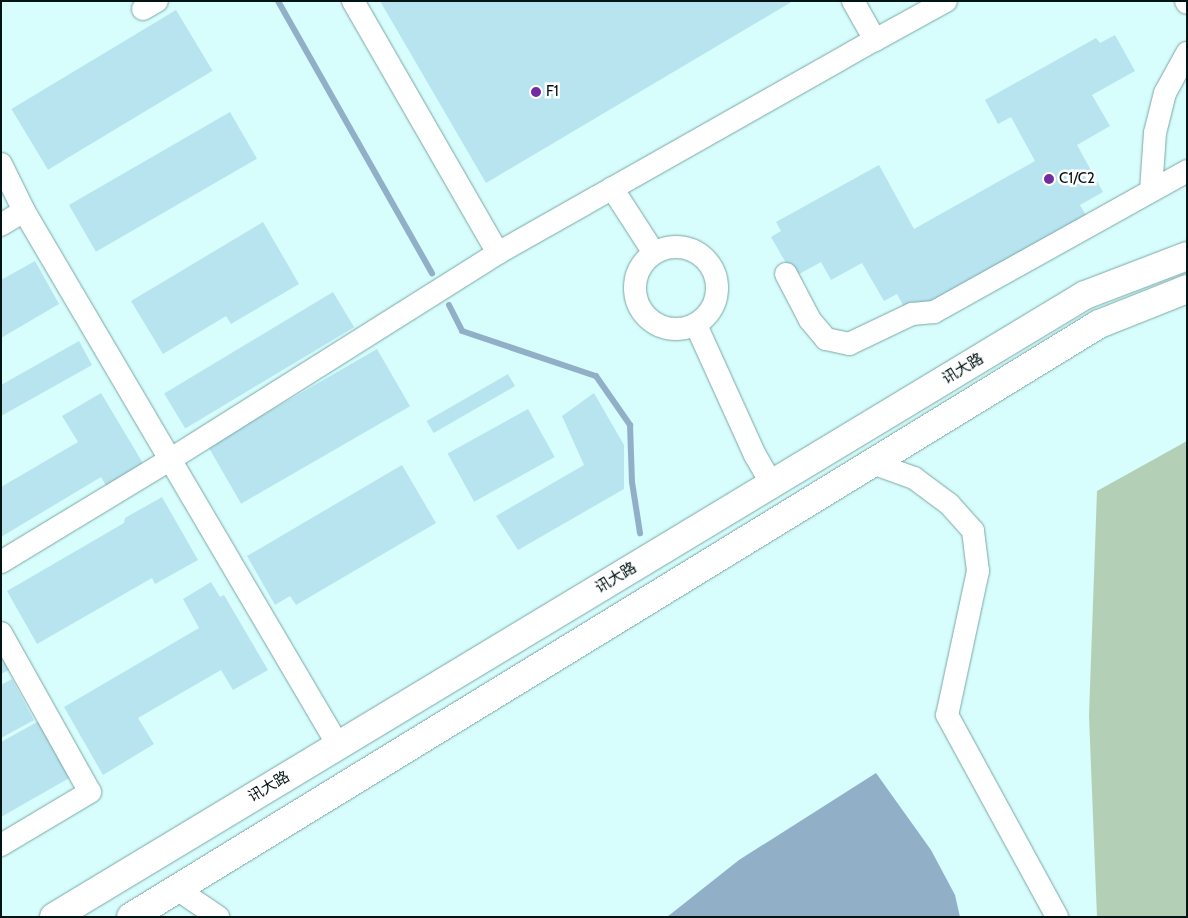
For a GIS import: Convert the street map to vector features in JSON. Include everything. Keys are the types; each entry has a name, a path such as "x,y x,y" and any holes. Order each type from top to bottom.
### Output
{"highway":[{"name":"讯大路","path":"54,917 1085,296 1187,256"},
{"path":"131,917 1099,324 1187,289"}],"street":[{"path":"353,1 498,253"},
{"path":"852,1 875,40"},
{"path":"1,562 171,459 498,253 946,1"},
{"path":"1151,191 1155,133 1165,93 1187,53"},
{"path":"1,164 24,211 338,745"},
{"path":"786,274 810,320 826,339 849,344 912,314 934,312 1187,171"},
{"path":"612,188 654,253"},
{"path":"1,225 24,211"},
{"path":"671,246 686,247 699,252 709,262 716,275 716,296 707,316 696,325 682,329 663,327 646,317 639,306 635,280 640,268 654,253 671,246"},
{"path":"696,325 755,455 772,484"},
{"path":"872,463 914,478 949,504 973,531 978,571 947,715 1056,917"},
{"path":"1,633 90,792 1,845"},
{"path":"177,889 218,917"}],"green space":[{"path":"1187,441 1187,917 1097,917 1089,716 1097,491"}],"water":[{"path":"876,773 931,850 955,895 960,917 667,917 739,860"}],"building":[{"name":"F1","path":"380,1 793,1 486,183"},
{"path":"176,10 213,71 48,170 11,109"},
{"name":"C1/C2","path":"1115,35 1135,71 1092,95 1110,126 1077,145 1103,192 1080,205 1087,217 921,310 905,309 897,294 884,301 862,263 831,280 821,262 794,277 771,237 781,231 776,222 879,165 914,229 1035,161 1011,117 998,124 985,100 1096,38 1100,43"},
{"path":"230,112 257,159 96,252 69,205"},
{"path":"263,222 299,284 231,324 226,316 163,354 131,301"},
{"path":"35,261 59,304 1,338 1,280"},
{"path":"333,292 354,327 185,429 164,393"},
{"path":"79,341 92,365 1,416 1,385"},
{"path":"377,349 410,406 241,504 208,446"},
{"path":"508,374 515,386 434,433 427,421"},
{"path":"101,393 144,465 107,487 101,477 1,537 1,487 78,442 62,416"},
{"path":"594,393 624,445 624,489 518,550 496,516 584,465 562,416"},
{"path":"528,409 555,457 474,502 448,454"},
{"path":"402,465 436,523 296,605 290,596 275,605 247,556"},
{"path":"162,497 198,560 155,584 152,578 37,644 7,591 124,523 125,518"},
{"path":"211,582 220,597 224,595 268,670 233,690 221,670 138,718 154,744 103,775 64,707 199,628 183,599"},
{"path":"1,644 13,668 1,674"},
{"path":"12,679 34,720 1,738 1,685"},
{"path":"39,721 71,777 1,817 1,742"}],"waterway":[{"path":"278,1 432,273"},
{"path":"449,305 462,331 596,376 630,425 632,482 640,533"}],"place":[{"name":"F1","path":"536,92"},
{"name":"C1/C2","path":"1049,179"}]}
